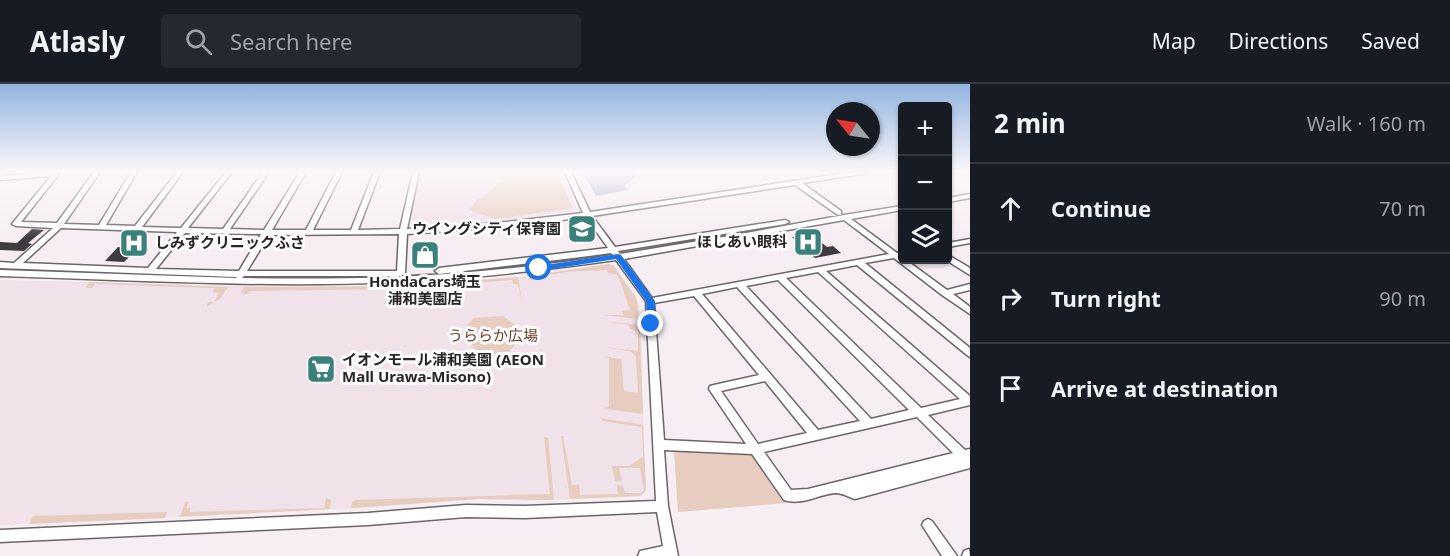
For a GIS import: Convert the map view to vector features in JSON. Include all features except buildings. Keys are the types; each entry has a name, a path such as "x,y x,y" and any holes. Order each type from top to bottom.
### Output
{"street":[{"path":"40,194 16,224 266,232 404,231 502,225 717,194"},
{"path":"16,266 59,226 81,194"},
{"path":"100,227 120,194"},
{"path":"136,228 163,194"},
{"path":"151,270 212,194"},
{"path":"225,231 251,194"},
{"path":"239,277 289,194"},
{"path":"309,232 328,194"},
{"path":"354,232 369,194"},
{"path":"400,273 404,231 412,194"},
{"path":"578,194 587,214 650,301 662,506 670,554 645,556"},
{"path":"812,194 898,253"},
{"path":"952,199 970,196"},
{"path":"0,265 151,270 330,282 457,276 539,268 898,203"},
{"path":"841,215 898,209"},
{"path":"952,244 970,241"},
{"path":"0,273 239,277 400,273 485,267 615,253"},
{"path":"650,301 898,254"},
{"path":"952,260 970,272"},
{"path":"858,262 970,353"},
{"path":"911,264 970,311"},
{"path":"819,269 970,401"},
{"path":"767,377 714,389 788,496 808,495 837,488 855,493 968,461 921,412 780,276"},
{"path":"739,284 869,424"},
{"path":"945,292 970,287"},
{"path":"696,292 816,436"},
{"path":"658,445 756,449 970,401"},
{"path":"0,536 368,519 466,511 525,512 662,506"},
{"path":"928,525 950,556"}],"shaded area":[{"path":"414,194 570,194 578,210 492,222 409,228"},
{"name":"イオンモール浦和美園 (AEON Mall Urawa-Misono)","path":"609,264 614,266 639,304 646,490 641,496 531,501 479,499 363,508 0,525 0,280 328,288 465,282 528,276"}],"green space":[{"path":"486,194 567,194 573,208 496,219 469,210 478,198"},
{"path":"609,264 614,266 637,299 639,319 603,315 623,315 622,311 630,310 619,278 616,274 608,273 607,270 537,276 538,280 529,280 528,276"},
{"path":"518,277 523,307 518,284 513,284 512,280 381,289 241,293 244,287 402,286"},
{"path":"90,282 228,287 220,299 207,306 208,302 214,302 219,293 213,292 214,288 95,284 92,288 85,288"},
{"name":"うららか広場","path":"503,316 518,327 518,338 508,353 483,354 473,348 467,325 474,318"},
{"path":"603,321 640,325 643,414 601,408 609,407 609,358 602,356 621,359 624,391 638,393 636,356 630,351 603,347 638,351 638,331 630,329 629,325"},
{"path":"601,418 643,425 646,490 641,496 570,499 561,436 563,436 572,485 579,485 580,495 618,494 617,485 623,486 625,493 641,493 644,490 640,468 619,468 622,481 615,481 612,466 629,466 643,457 642,427 602,421"},
{"path":"544,437 548,438 554,500 479,499 351,508 352,502 356,500 550,494"},
{"path":"674,450 754,452 787,503 678,512"},
{"path":"326,498 331,500 330,509 180,517 185,502 189,502 186,508 190,508 190,512 324,508"},
{"path":"167,512 165,518 29,524 33,516"}],"place":[{"name":"ウイングシティ保育園","path":"582,229"},
{"name":"ほしあい眼科","path":"808,242"},
{"name":"しみずクリニックふさ","path":"134,243"},
{"name":"HondaCars埼玉 浦和美園店","path":"425,255"},
{"name":"イオンモール浦和美園 (AEON Mall Urawa-Misono)","path":"321,369"}],"route":[{"path":"539,268 618,256 650,301 651,324"}]}
